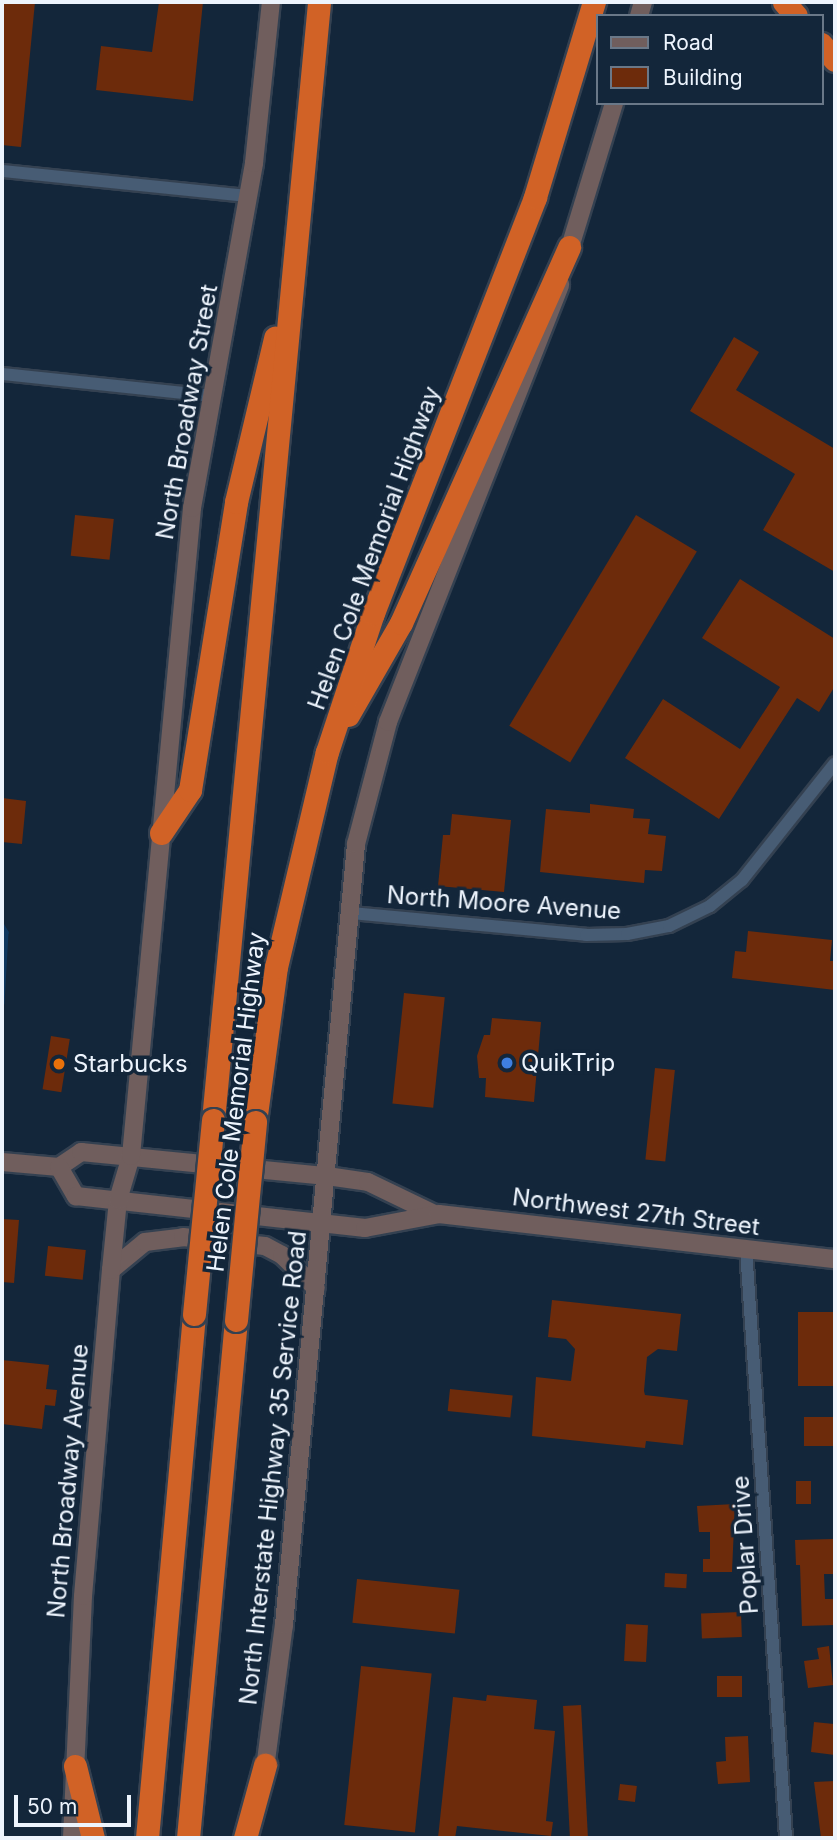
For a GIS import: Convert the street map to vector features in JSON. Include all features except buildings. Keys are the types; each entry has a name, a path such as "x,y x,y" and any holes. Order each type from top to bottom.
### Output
{"highway":[{"name":"Helen Cole Memorial Highway","path":"147,1838 318,2"},
{"name":"Helen Cole Memorial Highway","path":"188,1838 255,1122 278,954 327,751 373,613 535,197 594,2"},
{"path":"823,46 835,60"},
{"path":"327,751 401,623 569,247"},
{"path":"161,833 190,790 236,502 294,257"},
{"path":"245,1838 265,1765"},
{"path":"75,1766 93,1838"}],"main road":[{"name":"North Broadway Street","path":"161,833 192,508 249,197 271,2"},
{"name":"North Interstate Highway 35 Service Road","path":"257,1838 284,1625 356,844 388,722 554,308 569,247 613,105"},
{"path":"131,1156 161,833"},
{"name":"Northwest 27th Street","path":"432,1213 368,1182 327,1176 81,1152 59,1167 76,1196 365,1228 432,1213 835,1259"},
{"name":"North Broadway Avenue","path":"72,1838 83,1596 111,1270 118,1200 131,1156"},
{"path":"2,1162 59,1167"},
{"path":"111,1270 145,1242 183,1237 275,1250 316,1288"}],"street":[{"path":"2,171 249,197"},
{"path":"2,374 211,396"},
{"name":"North Moore Avenue","path":"351,913 586,935 626,934 669,926 710,906 742,880 835,763"},
{"name":"Poplar Drive","path":"746,1249 786,1838"}],"waterway":[{"path":"2,925 6,932 2,1003"}],"place":[{"name":"QuikTrip","path":"507,1063"},
{"name":"Starbucks","path":"59,1064"}]}
